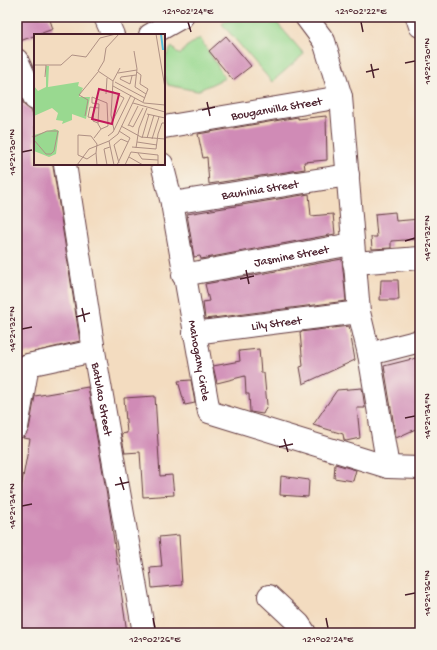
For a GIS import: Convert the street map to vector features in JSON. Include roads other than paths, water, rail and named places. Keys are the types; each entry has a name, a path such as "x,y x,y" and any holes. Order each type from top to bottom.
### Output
{"street":[{"path":"106,17 113,34"},
{"path":"152,34 182,17"},
{"path":"306,17 324,41 341,98 359,312 369,354 388,466"},
{"path":"417,17 420,26"},
{"path":"17,60 34,97"},
{"name":"Bouganvilla Street","path":"165,127 341,98"},
{"name":"Batulao Street","path":"65,165 94,352 144,633"},
{"name":"Mahogany Circle","path":"162,165 172,203 183,275 209,412 388,466 420,468"},
{"name":"Bauhinia Street","path":"172,203 348,175"},
{"name":"Jasmine Street","path":"183,275 353,254 420,258"},
{"name":"Lily Street","path":"194,333 359,312"},
{"path":"369,354 420,342"},
{"path":"17,427 28,365 94,352"},
{"path":"269,596 299,624 305,633"}]}
